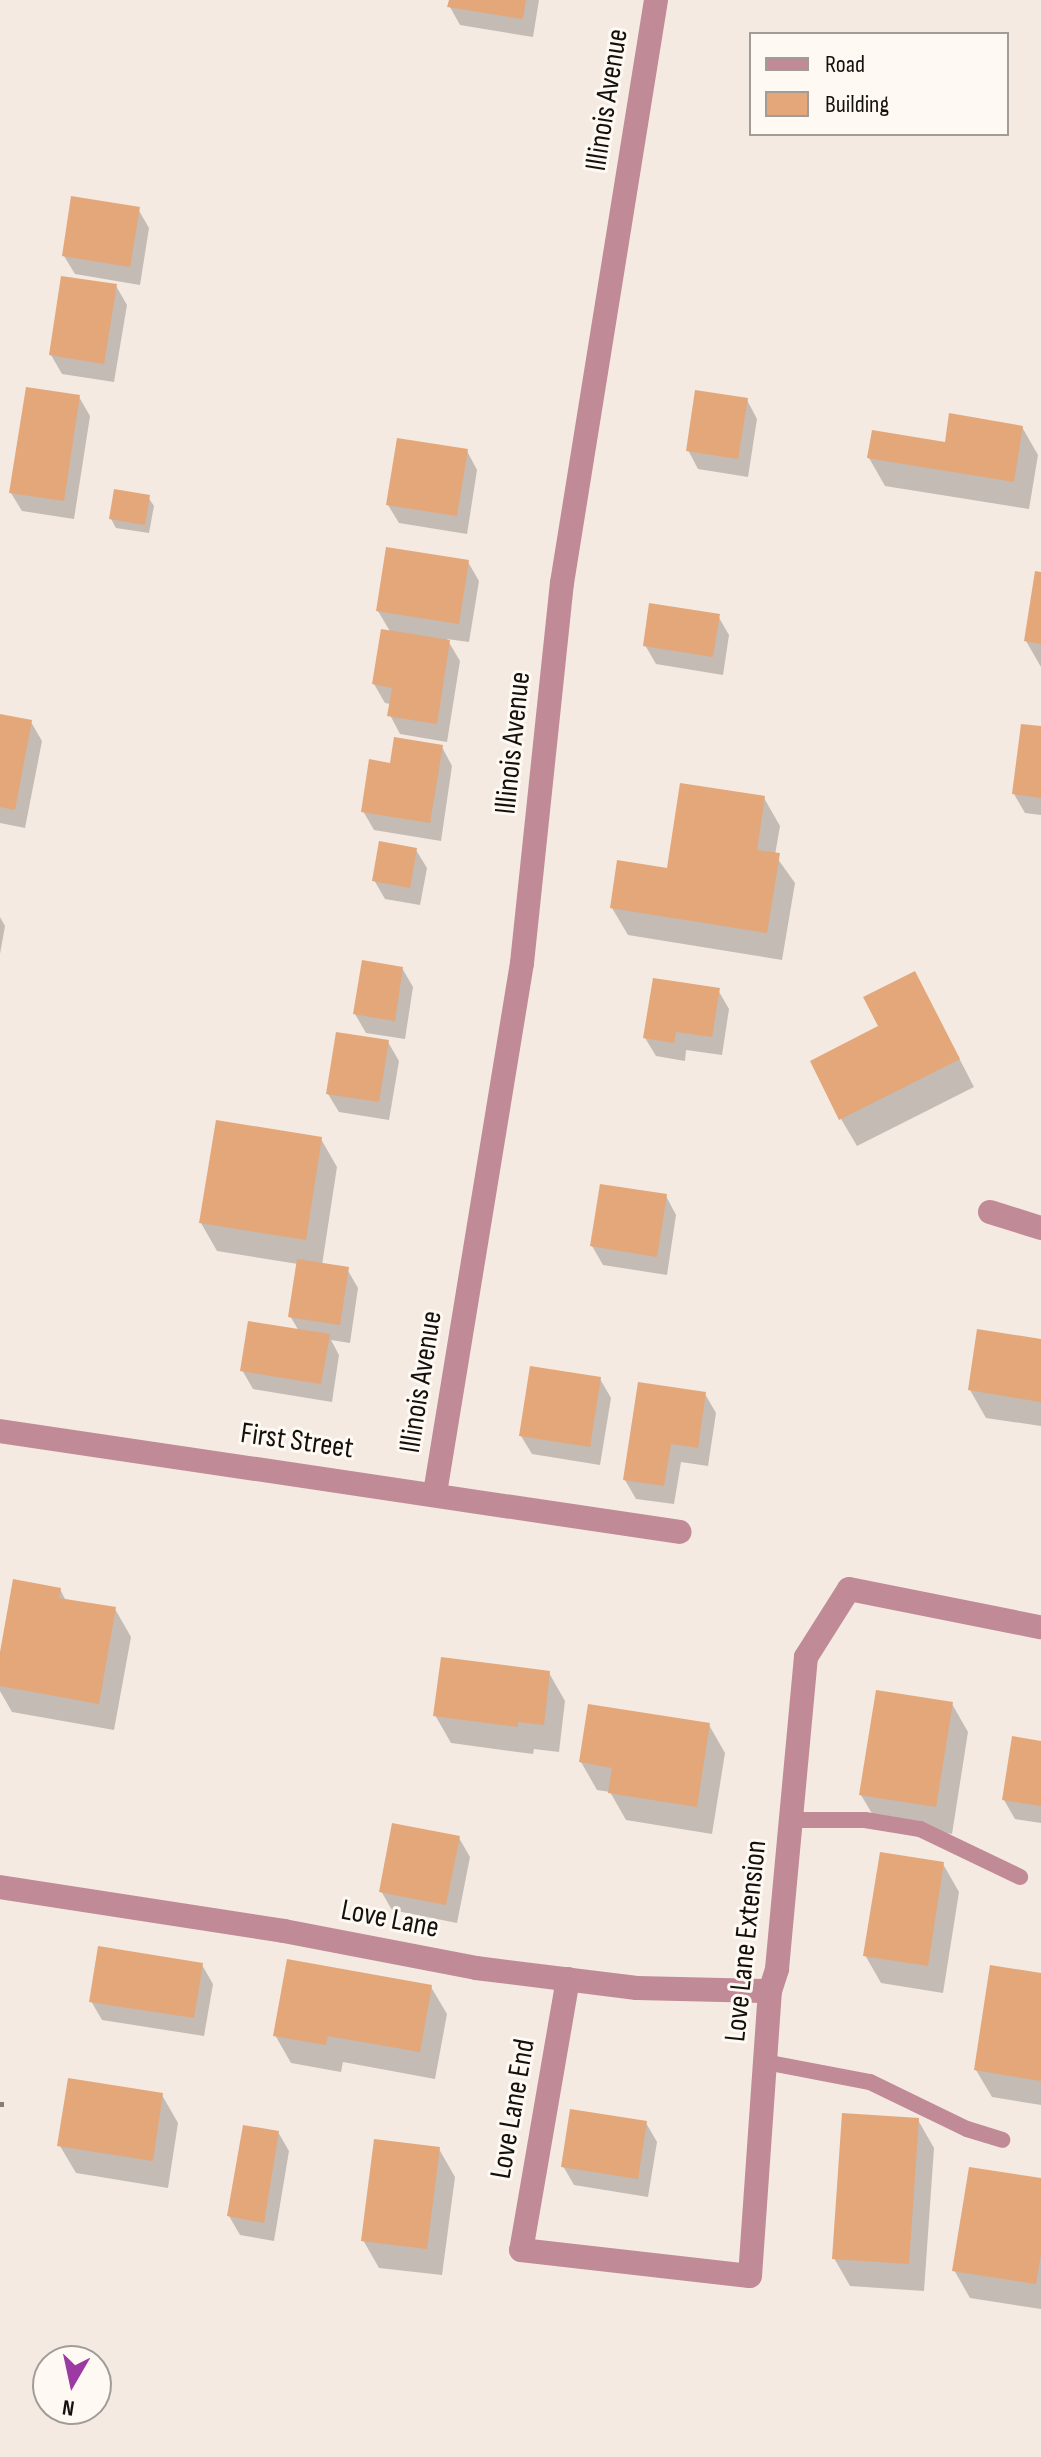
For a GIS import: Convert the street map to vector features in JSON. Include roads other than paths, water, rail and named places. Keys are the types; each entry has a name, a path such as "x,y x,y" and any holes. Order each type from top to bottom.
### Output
{"street":[{"name":"Illinois Avenue","path":"435,1493 522,963 562,583 656,0"},
{"path":"990,1212 1041,1228"},
{"name":"First Street","path":"0,1431 435,1493 680,1532"},
{"name":"Love Lane Extension","path":"521,2250 750,2276 770,1991 777,1969 806,1657 849,1589 1040,1627"},
{"name":"Love Lane","path":"0,1887 284,1931 476,1968 637,1988 770,1991"},
{"name":"Love Lane End","path":"521,2250 568,1979"}],"lane":[{"path":"791,1820 865,1820 920,1829 1020,1877"},
{"path":"765,2062 870,2082 967,2129 1002,2140"}]}
